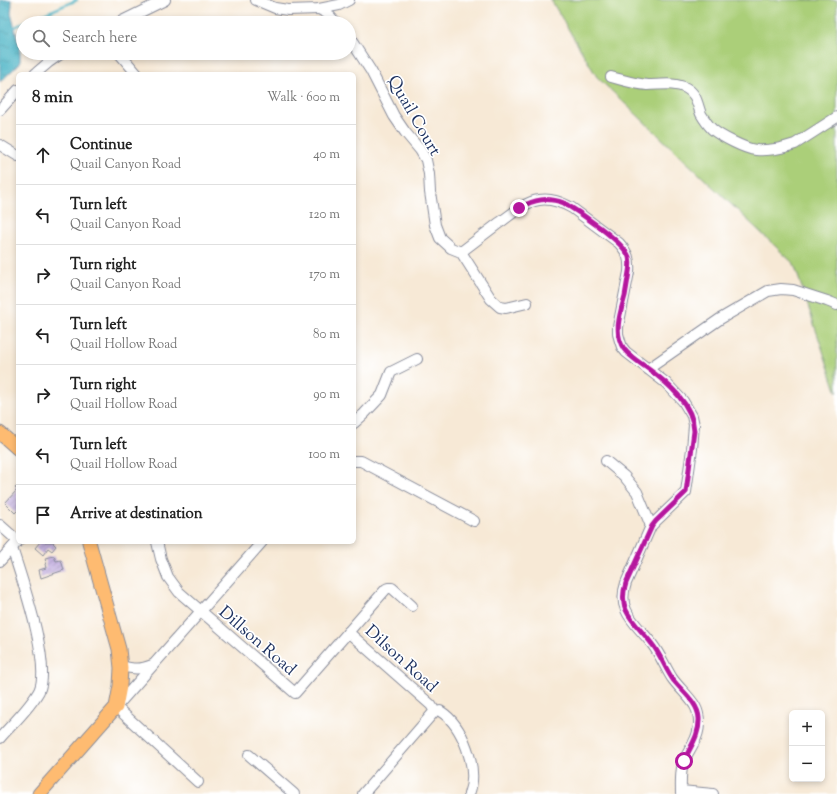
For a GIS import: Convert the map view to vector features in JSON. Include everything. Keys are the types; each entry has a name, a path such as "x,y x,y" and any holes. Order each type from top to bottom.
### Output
{"main road":[{"path":"0,433 16,447"},
{"path":"39,794 116,707 120,686 121,666 118,649 90,544"}],"street":[{"path":"132,16 165,0"},
{"path":"256,0 275,8 288,10 318,9 339,5 349,0"},
{"path":"318,9 330,16"},
{"name":"Quail Court","path":"356,48 371,71 394,116 426,160 435,225 440,238 451,248 461,252 495,304 506,308 527,303"},
{"path":"37,72 52,60"},
{"path":"126,60 135,72"},
{"path":"611,77 646,85 676,85 685,87 693,93 701,114 712,129 732,141 754,150 775,149 795,144 837,117"},
{"path":"0,110 16,92"},
{"path":"0,145 16,155"},
{"path":"461,252 519,208 533,201 550,199 572,208 619,243 624,248 629,258 629,272 618,327 618,334 622,347 635,360 666,383 684,401 692,416 694,425 686,492 652,526 626,583 623,599 626,610 656,649 672,678 691,700 698,714 699,726 697,734 682,767 681,792 713,794"},
{"path":"648,369 720,319 768,291 781,289 793,290 837,305"},
{"path":"356,421 382,395 391,372 418,359"},
{"path":"356,461 361,461 474,521"},
{"path":"606,461 624,476 637,492 652,526"},
{"path":"0,526 16,543 0,561"},
{"path":"0,738 28,707 39,690 42,678 42,659 24,586 16,544"},
{"name":"Dillson Road","path":"157,544 161,560 168,577 179,592 295,693 348,632"},
{"path":"198,782 116,707 260,544"},
{"path":"348,632 388,588 392,588 412,606"},
{"name":"Dilson Road","path":"348,632 431,706 447,715 458,729 468,754 471,772 471,789 469,794"},
{"path":"121,666 133,669 144,668 152,665"},
{"path":"363,794 437,710"},
{"path":"249,756 294,794"}],"green space":[{"path":"551,0 837,0 837,393 794,264 597,77"}],"water":[{"path":"0,0 11,0 11,13 16,33 16,60 20,60 20,63 0,82"}],"building":[{"path":"16,491 16,512 15,513 5,503"},
{"path":"38,544 54,544 56,546 52,551 48,548 43,555 35,548"},
{"path":"54,556 56,561 61,560 64,570 41,578 39,570 46,568 45,558"}],"waterway":[{"path":"39,16 77,0"}],"route":[{"path":"519,208 538,200 550,199 564,203 613,238 624,248 629,258 630,265 618,327 618,334 622,347 635,360 666,383 684,401 692,416 694,431 686,492 652,526 626,583 623,599 626,610 631,618 660,654 672,678 691,700 698,714 699,726 697,734 684,761"}]}
